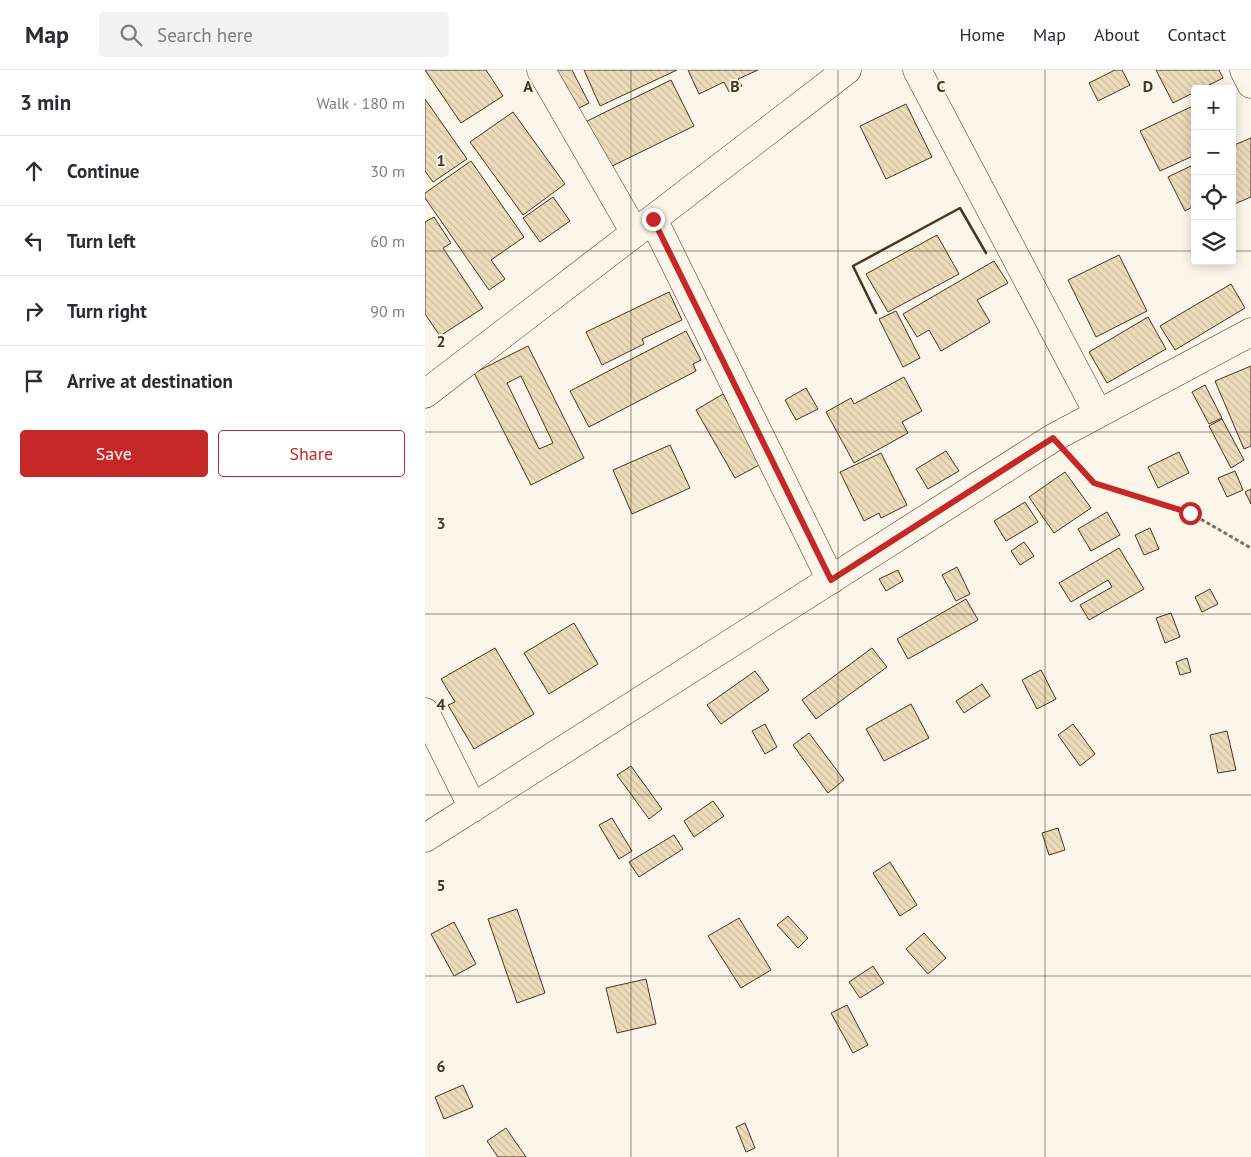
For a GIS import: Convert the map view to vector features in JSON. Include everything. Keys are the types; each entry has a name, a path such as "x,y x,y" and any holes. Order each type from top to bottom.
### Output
{"street":[{"path":"541,70 644,226 831,580"},
{"path":"425,394 847,70"},
{"path":"917,70 1098,413"},
{"path":"1244,70 1251,84"},
{"path":"425,838 1053,438 1251,332"},
{"path":"425,712 473,808"}],"path":[{"path":"1053,438 1094,483 1190,513 1251,548"}],"building":[{"path":"425,70 486,70 503,96 461,123"},
{"path":"549,70 572,70 589,103 571,112"},
{"path":"584,70 677,70 600,106"},
{"path":"688,70 758,70 738,79 742,86 729,92 724,82 699,94"},
{"path":"1115,70 1122,70 1130,85 1098,101 1089,83"},
{"path":"1156,70 1219,70 1223,78 1209,85 1191,85 1191,94 1173,103"},
{"path":"671,80 694,126 604,170 581,124"},
{"path":"425,99 467,159 433,182 425,171"},
{"path":"906,104 932,157 886,179 860,126"},
{"path":"1191,107 1191,157 1160,171 1140,131"},
{"path":"513,112 565,184 523,215 470,142"},
{"path":"1251,138 1251,197 1236,203 1236,175 1236,144"},
{"path":"471,161 524,237 491,260 505,279 489,290 425,198 425,193"},
{"path":"1191,166 1191,208 1185,211 1168,177"},
{"path":"553,197 570,221 540,242 523,218"},
{"path":"434,217 451,243 443,248 483,308 440,336 425,314 425,222"},
{"path":"937,235 959,274 888,312 866,274"},
{"path":"1119,255 1147,311 1096,337 1068,280"},
{"path":"994,261 1008,283 977,300 990,322 941,351 929,330 917,337 903,314"},
{"path":"1231,284 1245,308 1175,350 1160,326"},
{"path":"669,292 682,320 642,339 644,344 602,365 586,332"},
{"path":"896,311 920,358 903,367 879,319"},
{"path":"1148,317 1166,349 1107,383 1089,352"},
{"path":"686,331 701,360 693,364 696,371 589,427 570,391"},
{"path":"528,346 584,458 531,485 474,373","holes":["521,376 553,443 539,449 507,383"]},
{"path":"1251,366 1251,446 1244,449 1215,381"},
{"path":"904,377 922,411 902,422 908,433 854,463 826,412 851,398 854,404"},
{"path":"1205,385 1222,418 1209,424 1192,392"},
{"path":"806,388 818,409 796,420 785,400"},
{"path":"723,394 763,463 735,478 696,410"},
{"path":"1222,419 1244,460 1231,468 1209,426"},
{"path":"670,445 690,488 632,514 613,470"},
{"path":"946,451 959,471 928,489 916,469"},
{"path":"1179,452 1189,473 1158,488 1148,467"},
{"path":"881,453 907,505 881,518 879,513 864,521 840,472"},
{"path":"1235,471 1243,490 1227,497 1218,478"},
{"path":"1065,472 1091,508 1054,533 1029,497"},
{"path":"1251,489 1251,504 1245,492"},
{"path":"1025,502 1038,522 1006,541 994,521"},
{"path":"1107,512 1120,535 1091,551 1078,529"},
{"path":"1150,528 1159,549 1144,555 1135,535"},
{"path":"1024,542 1034,556 1020,565 1011,551"},
{"path":"1119,548 1144,589 1089,620 1080,605 1112,587 1108,580 1071,602 1059,583"},
{"path":"957,567 970,594 956,601 942,575"},
{"path":"898,570 903,581 886,591 879,579"},
{"path":"1210,589 1218,604 1202,612 1195,597"},
{"path":"966,599 978,620 908,659 897,639"},
{"path":"1171,613 1180,637 1165,643 1156,618"},
{"path":"574,623 598,664 549,694 524,653"},
{"path":"495,648 534,714 474,749 448,705 455,702 441,679"},
{"path":"872,648 887,667 816,719 802,700"},
{"path":"1187,658 1191,672 1180,675 1176,662"},
{"path":"1041,670 1056,699 1037,709 1022,680"},
{"path":"755,671 769,690 721,724 707,705"},
{"path":"982,684 990,696 964,713 956,701"},
{"path":"911,704 929,738 884,761 866,729"},
{"path":"765,724 777,747 765,754 752,731"},
{"path":"1073,724 1095,754 1080,766 1058,735"},
{"path":"1227,731 1236,770 1218,773 1210,735"},
{"path":"809,733 844,780 828,793 793,745"},
{"path":"631,766 662,809 649,819 617,775"},
{"path":"713,801 724,816 694,837 684,821"},
{"path":"612,818 632,851 619,859 599,825"},
{"path":"1058,828 1065,850 1049,855 1042,833"},
{"path":"674,835 683,849 639,877 629,862"},
{"path":"890,862 917,905 900,916 873,873"},
{"path":"517,909 545,993 517,1003 488,919"},
{"path":"788,916 808,938 798,948 777,925"},
{"path":"739,918 771,970 741,988 708,936"},
{"path":"454,922 476,964 454,976 431,934"},
{"path":"924,933 946,958 928,974 906,949"},
{"path":"873,966 884,983 860,998 849,982"},
{"path":"646,979 656,1024 617,1033 606,988"},
{"path":"847,1005 868,1045 853,1053 831,1013"},
{"path":"463,1085 473,1107 444,1119 435,1097"},
{"path":"745,1123 755,1148 746,1152 736,1127"},
{"path":"506,1128 526,1157 498,1157 487,1141"}],"wall":[{"path":"876,313 853,266 960,208 986,253"}],"route":[{"path":"653,219 831,580 1053,438 1094,483 1190,513"}]}
